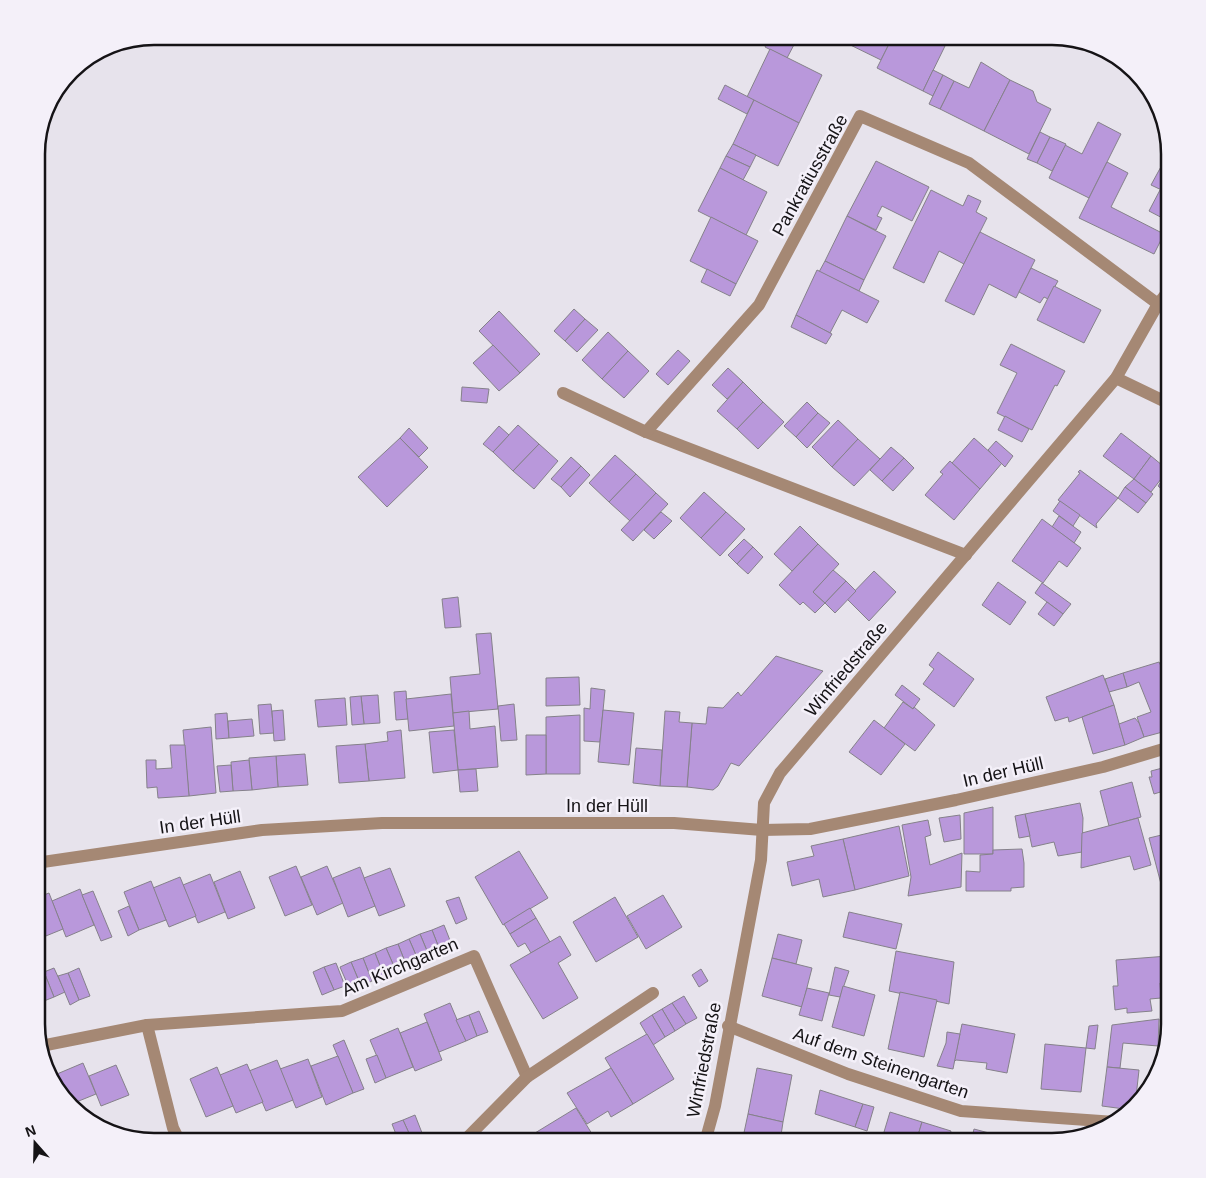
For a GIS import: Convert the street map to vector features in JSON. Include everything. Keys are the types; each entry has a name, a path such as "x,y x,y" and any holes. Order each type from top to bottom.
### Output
{"street":[{"name":"Pankratiusstraße","path":"646,432 759,305 860,116 969,163 1158,304"},
{"name":"Winfriedstraße","path":"708,1133 715,1106 728,1026 761,860 764,803 780,773 1116,378 1161,300"},
{"path":"1116,378 1161,400"},
{"path":"563,393 646,432 966,555"},
{"name":"In der Hüll","path":"45,862 262,830 382,824 674,823 762,830 810,829 956,800 1103,766 1161,750"},
{"name":"Am Kirchgarten","path":"147,1025 342,1011 474,956 527,1077"},
{"path":"472,1133 527,1077 653,993"},
{"path":"47,1045 147,1025 176,1133"},
{"name":"Auf dem Steinengarten","path":"728,1026 848,1074 961,1111 1101,1121"}],"building":[{"path":"766,45 794,45 787,58 765,47"},
{"path":"850,45 888,45 881,60"},
{"path":"888,45 945,46 923,91 877,68"},
{"path":"770,49 822,75 799,123 747,97"},
{"path":"981,62 1010,80 984,131 940,109 954,81 969,88"},
{"path":"933,70 943,75 933,96 923,91"},
{"path":"943,75 954,81 940,109 929,104"},
{"path":"1010,80 1033,91 1037,102 1051,109 1029,154 984,131"},
{"path":"725,85 754,100 747,114 718,99"},
{"path":"754,100 799,123 778,166 733,144"},
{"path":"1098,122 1121,134 1089,198 1049,178 1065,145 1082,154"},
{"path":"1040,132 1050,137 1037,163 1027,159"},
{"path":"1050,137 1066,144 1052,171 1037,163"},
{"path":"733,144 756,155 750,167 726,156"},
{"path":"726,156 750,167 743,180 720,168"},
{"path":"876,161 929,187 912,221 882,206 877,216 882,218 876,230 847,216"},
{"path":"1107,162 1128,173 1111,207 1161,232 1161,240 1154,254 1079,218"},
{"path":"1161,167 1161,190 1151,185"},
{"path":"720,168 767,192 746,235 698,211"},
{"path":"931,190 963,206 968,195 981,201 976,212 987,218 964,264 939,251 924,283 893,268"},
{"path":"1160,190 1161,190 1161,217 1149,211"},
{"path":"847,216 886,236 864,280 825,261"},
{"path":"711,217 758,241 736,284 690,261"},
{"path":"980,232 1035,260 1016,298 989,284 974,315 945,301"},
{"path":"825,261 864,280 859,291 819,272"},
{"path":"1031,268 1058,281 1048,299 1044,297 1040,303 1019,292"},
{"path":"707,269 736,284 730,296 701,282"},
{"path":"817,270 879,301 867,323 842,310 830,333 796,315"},
{"path":"1054,286 1101,310 1084,343 1037,320"},
{"path":"574,309 585,319 565,341 554,331"},
{"path":"499,311 540,354 520,373 479,331"},
{"path":"796,315 832,334 826,344 791,327"},
{"path":"585,319 598,330 577,352 565,341"},
{"path":"608,332 628,351 602,379 582,360"},
{"path":"1011,344 1065,371 1057,386 1055,385 1032,430 997,413 1017,373 1000,365"},
{"path":"493,345 520,373 499,391 473,363"},
{"path":"678,350 690,361 668,385 656,374"},
{"path":"628,351 649,371 624,398 602,379"},
{"path":"728,368 743,382 727,399 712,385"},
{"path":"743,382 763,402 737,429 717,411"},
{"path":"462,387 489,389 487,403 461,401"},
{"path":"763,402 784,422 758,449 737,429"},
{"path":"807,402 818,413 796,437 784,426"},
{"path":"818,413 830,423 807,448 796,437"},
{"path":"1005,416 1029,429 1022,442 998,430"},
{"path":"838,420 858,439 832,467 812,447"},
{"path":"518,425 539,444 513,471 493,452"},
{"path":"499,426 509,435 493,452 483,444"},
{"path":"409,428 428,448 419,457 400,438"},
{"path":"1121,433 1151,456 1134,479 1103,456"},
{"path":"400,438 428,467 387,507 358,477"},
{"path":"974,438 1002,463 980,489 952,463"},
{"path":"858,439 880,459 854,486 832,467"},
{"path":"996,441 1013,456 1005,467 988,450"},
{"path":"539,444 558,461 534,489 513,471"},
{"path":"891,447 904,458 882,481 870,470"},
{"path":"615,455 636,474 609,502 589,483"},
{"path":"1151,456 1161,464 1161,479 1151,492 1134,479"},
{"path":"571,457 581,466 561,487 551,479"},
{"path":"904,458 914,468 893,491 882,481"},
{"path":"950,461 980,489 954,520 925,495 943,474 940,472"},
{"path":"581,466 590,475 570,497 561,487"},
{"path":"1080,470 1118,498 1096,524 1097,528 1058,500 1080,473 1078,472"},
{"path":"636,474 656,493 630,521 609,502"},
{"path":"1134,479 1153,494 1146,503 1125,487"},
{"path":"1125,487 1146,503 1138,513 1118,498"},
{"path":"704,492 726,512 701,538 680,518"},
{"path":"656,493 668,504 633,541 621,530"},
{"path":"1060,501 1080,515 1073,526 1053,511"},
{"path":"661,512 672,521 654,539 644,530"},
{"path":"726,512 745,529 720,556 701,538"},
{"path":"1059,516 1081,532 1074,543 1052,527"},
{"path":"1042,519 1081,548 1067,567 1059,561 1043,583 1012,561"},
{"path":"800,526 818,544 792,571 774,554"},
{"path":"744,539 753,547 737,564 728,555"},
{"path":"818,544 839,564 813,592 825,603 815,613 803,602 800,605 779,585"},
{"path":"753,547 763,557 748,574 737,564"},
{"path":"833,570 846,581 825,603 813,592"},
{"path":"874,571 896,592 869,621 847,599"},
{"path":"846,581 856,591 835,613 825,603"},
{"path":"998,582 1026,602 1010,625 982,605"},
{"path":"1042,583 1071,604 1063,614 1035,593"},
{"path":"458,597 461,627 445,628 442,599"},
{"path":"1047,602 1063,614 1054,626 1038,614"},
{"path":"491,633 498,709 453,713 450,677 480,674 476,634"},
{"path":"938,652 974,679 954,707 923,684 934,669 929,665"},
{"path":"776,656 823,671 739,766 731,763 718,786 713,790 687,787 692,723 706,724 708,707 723,708 738,692 741,696"},
{"path":"1159,662 1161,666 1161,732 1144,737 1137,717 1151,712 1139,682 1127,687 1123,673"},
{"path":"1123,673 1127,687 1109,692 1105,679"},
{"path":"1103,675 1114,705 1069,722 1068,717 1055,721 1046,697"},
{"path":"579,677 580,705 546,706 546,678"},
{"path":"902,685 920,699 913,709 895,695"},
{"path":"591,688 605,690 600,742 584,741 584,708 590,709"},
{"path":"406,691 408,719 396,720 394,692"},
{"path":"451,694 454,726 409,731 406,699"},
{"path":"378,695 380,723 364,724 361,696"},
{"path":"361,696 364,724 352,725 350,697"},
{"path":"345,698 347,725 318,727 315,700"},
{"path":"903,702 913,709 914,707 935,725 915,751 884,728"},
{"path":"271,704 274,733 260,734 258,705"},
{"path":"514,704 517,740 501,741 498,706"},
{"path":"1114,705 1125,745 1093,754 1082,717"},
{"path":"283,710 285,740 274,741 272,711"},
{"path":"603,710 634,713 629,765 598,762"},
{"path":"469,711 470,729 495,726 498,767 458,770 453,713"},
{"path":"665,711 680,712 679,722 692,723 687,787 660,786"},
{"path":"227,713 229,738 216,739 215,714"},
{"path":"580,715 580,774 546,774 546,717"},
{"path":"1135,718 1144,737 1125,745 1119,724"},
{"path":"252,719 254,736 229,738 228,721"},
{"path":"874,720 905,744 881,775 849,752"},
{"path":"211,727 216,793 189,796 183,730"},
{"path":"401,730 405,778 369,781 365,744 388,741 387,732"},
{"path":"454,730 458,770 433,773 429,732"},
{"path":"526,735 546,735 546,774 526,775"},
{"path":"365,744 369,781 339,783 336,746"},
{"path":"170,745 185,745 189,796 158,798 157,787 147,788 146,760 156,760 156,769 172,768"},
{"path":"636,748 662,750 660,786 633,783"},
{"path":"305,754 308,785 278,787 276,756"},
{"path":"276,756 278,787 252,790 249,758"},
{"path":"249,760 252,790 233,791 231,762"},
{"path":"231,765 233,791 220,792 217,766"},
{"path":"1161,768 1161,792 1154,794 1149,777 1152,777 1151,771"},
{"path":"476,769 478,791 460,792 458,770"},
{"path":"1132,782 1141,817 1109,826 1100,791"},
{"path":"1080,803 1083,818 1082,852 1058,856 1054,842 1032,847 1025,814"},
{"path":"993,807 993,854 964,854 964,813"},
{"path":"1025,814 1030,836 1019,838 1015,816"},
{"path":"960,815 961,839 944,842 939,818"},
{"path":"1138,818 1151,865 1134,870 1130,856 1081,868 1082,833"},
{"path":"928,820 931,835 925,837 930,865 962,853 961,887 908,896 911,877 902,825"},
{"path":"899,826 909,876 855,890 843,839"},
{"path":"1161,835 1161,884 1149,838"},
{"path":"843,839 855,890 823,897 819,879 792,886 787,862 814,856 811,846"},
{"path":"1022,849 1024,887 1011,888 1011,891 966,891 966,871 980,872 980,855 993,854 993,850"},
{"path":"519,851 548,898 503,925 475,877"},
{"path":"296,866 312,905 285,916 269,877"},
{"path":"327,866 343,903 317,915 301,877"},
{"path":"360,867 375,906 348,917 333,878"},
{"path":"390,868 405,906 379,916 364,878"},
{"path":"240,871 255,908 228,919 214,882"},
{"path":"210,874 225,912 198,923 183,885"},
{"path":"180,877 196,916 169,927 153,888"},
{"path":"151,881 166,920 139,930 124,892"},
{"path":"80,889 94,925 66,937 52,901"},
{"path":"93,891 112,937 101,941 82,895"},
{"path":"49,893 63,929 45,936 45,895"},
{"path":"663,895 682,927 646,949 627,916"},
{"path":"459,897 467,919 456,924 446,901"},
{"path":"615,897 638,937 596,962 573,922"},
{"path":"129,906 139,930 128,936 118,911"},
{"path":"530,908 536,918 510,934 504,924"},
{"path":"849,912 902,924 896,949 843,937"},
{"path":"536,918 550,942 531,953 525,943 518,947 510,934"},
{"path":"444,925 453,948 441,953 432,930"},
{"path":"432,930 441,953 430,958 420,934"},
{"path":"420,934 430,958 419,962 409,939"},
{"path":"778,934 802,940 796,964 772,958"},
{"path":"560,936 571,955 558,963 578,998 543,1019 510,965"},
{"path":"409,939 419,962 407,967 398,944"},
{"path":"398,944 407,967 396,971 386,948"},
{"path":"386,948 396,971 384,976 375,953"},
{"path":"896,951 954,962 949,1004 889,991"},
{"path":"375,953 384,976 372,981 363,958"},
{"path":"1161,957 1161,998 1150,999 1152,1011 1127,1013 1127,1008 1115,1010 1113,986 1118,986 1116,960"},
{"path":"363,958 372,981 361,986 351,962"},
{"path":"772,958 812,968 802,1007 762,996"},
{"path":"351,962 361,986 350,990 340,967"},
{"path":"336,963 345,986 334,990 324,967"},
{"path":"324,967 334,990 322,995 313,972"},
{"path":"835,967 849,971 840,997 829,995"},
{"path":"54,968 65,992 54,997 45,972"},
{"path":"79,968 90,996 79,1000 68,973"},
{"path":"701,969 708,981 699,987 692,975"},
{"path":"68,973 79,1000 70,1005 58,976"},
{"path":"45,974 54,997 45,1001"},
{"path":"843,986 875,995 864,1036 832,1027"},
{"path":"807,988 829,993 822,1021 799,1015"},
{"path":"900,992 937,1000 924,1057 888,1049"},
{"path":"684,996 697,1018 686,1024 672,1003"},
{"path":"450,1003 466,1041 439,1052 424,1014"},
{"path":"672,1003 686,1024 675,1031 662,1009"},
{"path":"662,1009 675,1031 665,1037 652,1015"},
{"path":"479,1011 488,1032 477,1036 469,1015"},
{"path":"469,1015 477,1036 466,1041 456,1020"},
{"path":"652,1015 665,1037 653,1045 640,1023"},
{"path":"1159,1019 1158,1046 1123,1043 1120,1068 1107,1067 1112,1025"},
{"path":"427,1022 442,1060 415,1071 400,1033"},
{"path":"962,1024 1015,1034 1007,1073 986,1069 987,1063 956,1060 954,1062"},
{"path":"1098,1025 1095,1049 1086,1048 1089,1026"},
{"path":"398,1028 413,1067 386,1078 370,1040"},
{"path":"947,1032 960,1034 953,1069 937,1066 946,1043"},
{"path":"647,1034 674,1079 633,1104 605,1058"},
{"path":"344,1040 364,1089 353,1093 333,1045"},
{"path":"1045,1044 1086,1048 1081,1092 1041,1089"},
{"path":"377,1055 386,1078 375,1083 366,1059"},
{"path":"338,1056 353,1093 326,1105 311,1066"},
{"path":"308,1059 322,1097 296,1108 280,1069"},
{"path":"277,1060 293,1100 266,1111 249,1071"},
{"path":"83,1063 96,1094 78,1102 63,1085 57,1074"},
{"path":"247,1064 263,1102 236,1113 220,1075"},
{"path":"116,1065 129,1095 101,1106 89,1076"},
{"path":"217,1067 233,1106 206,1117 190,1079"},
{"path":"1107,1067 1139,1070 1136,1093 1124,1106 1121,1109 1102,1106"},
{"path":"611,1068 633,1104 611,1117 608,1111 587,1124 567,1093"},
{"path":"757,1068 792,1075 783,1122 748,1114"},
{"path":"820,1090 863,1104 855,1127 815,1114"},
{"path":"863,1104 874,1107 867,1131 855,1127"},
{"path":"576,1108 591,1133 535,1133"},
{"path":"890,1112 922,1122 919,1133 884,1133"},
{"path":"748,1114 783,1122 781,1133 744,1133"},
{"path":"415,1115 422,1133 409,1133 403,1120"},
{"path":"403,1120 409,1133 396,1133 392,1124"},
{"path":"922,1122 951,1131 950,1133 919,1133"},
{"path":"974,1129 989,1133 973,1133"}]}
